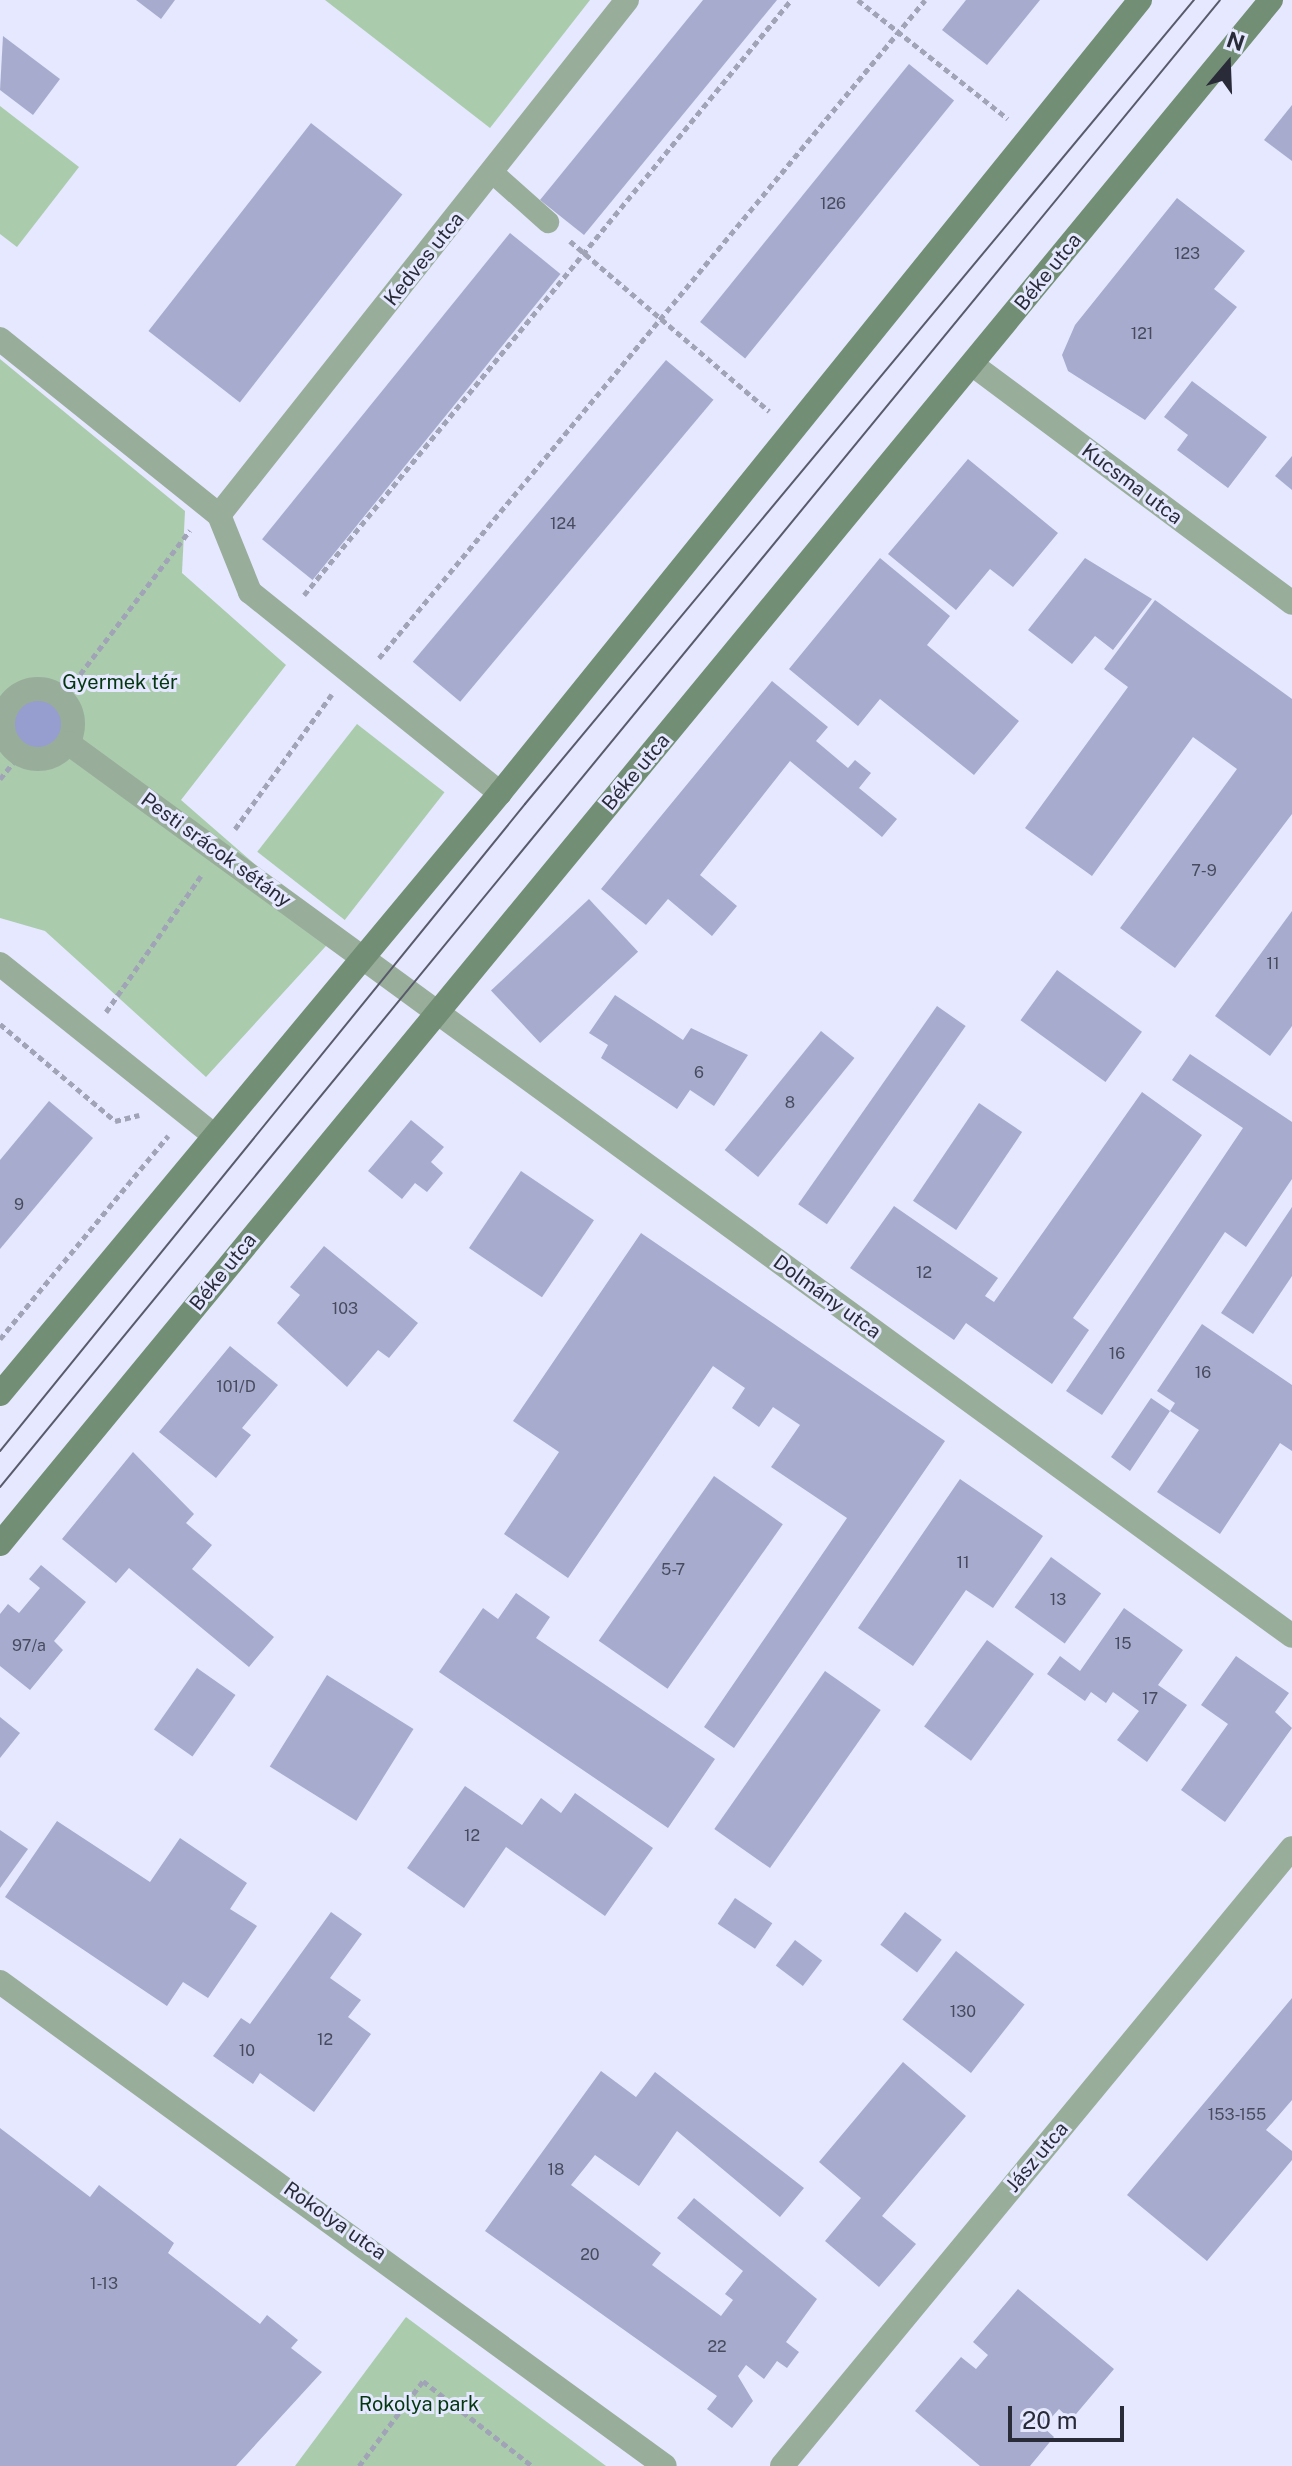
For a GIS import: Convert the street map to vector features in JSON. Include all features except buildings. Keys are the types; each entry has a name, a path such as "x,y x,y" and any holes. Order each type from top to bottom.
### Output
{"main road":[{"path":"0,1394 500,793 1033,139 1140,0"},
{"name":"Béke utca","path":"0,1544 1271,0"}],"street":[{"name":"Kedves utca","path":"213,512 493,173 627,0"},
{"path":"0,339 213,512 250,592 500,793"},
{"name":"Kucsma utca","path":"973,365 1292,603"},
{"path":"31,689 62,698 74,724 68,743 48,758 20,754 4,730 6,696 31,689"},
{"name":"Pesti srácok sétány","path":"68,743 364,956"},
{"name":"Dolmány utca","path":"364,956 436,1013 1292,1636"},
{"path":"0,964 92,1033 215,1136"},
{"name":"Jász utca","path":"782,2466 1292,1848"},
{"name":"Rokolya utca","path":"0,1982 665,2466"}],"lane":[{"path":"493,173 548,222"}],"path":[{"path":"286,618 791,0"},
{"path":"858,0 1033,139"},
{"path":"92,1033 218,852 355,675 925,0"},
{"path":"548,222 794,432"},
{"path":"62,698 213,512"},
{"path":"0,779 20,754"},
{"path":"0,1024 115,1121 147,1119"},
{"path":"0,1339 187,1112"},
{"path":"162,1129 169,1134"},
{"path":"359,2466 423,2381 532,2466"}],"green space":[{"path":"325,0 590,0 490,128"},
{"path":"0,106 79,167 17,247 0,234"},
{"name":"Gyermek tér","path":"0,359 185,511 182,573 286,665 181,800 336,935 206,1077 45,931 0,918"},
{"path":"357,724 444,792 345,920 257,852"},
{"name":"Rokolya park","path":"406,2317 606,2466 295,2466"}],"water":[{"path":"39,696 50,698 58,704 64,712 64,734 58,742 50,748 39,750 28,748 20,742 14,734 12,723 14,712 20,704 28,698"}],"tram line":[{"path":"0,1451 525,804 1194,0"},
{"path":"0,1487 1220,0"}]}
